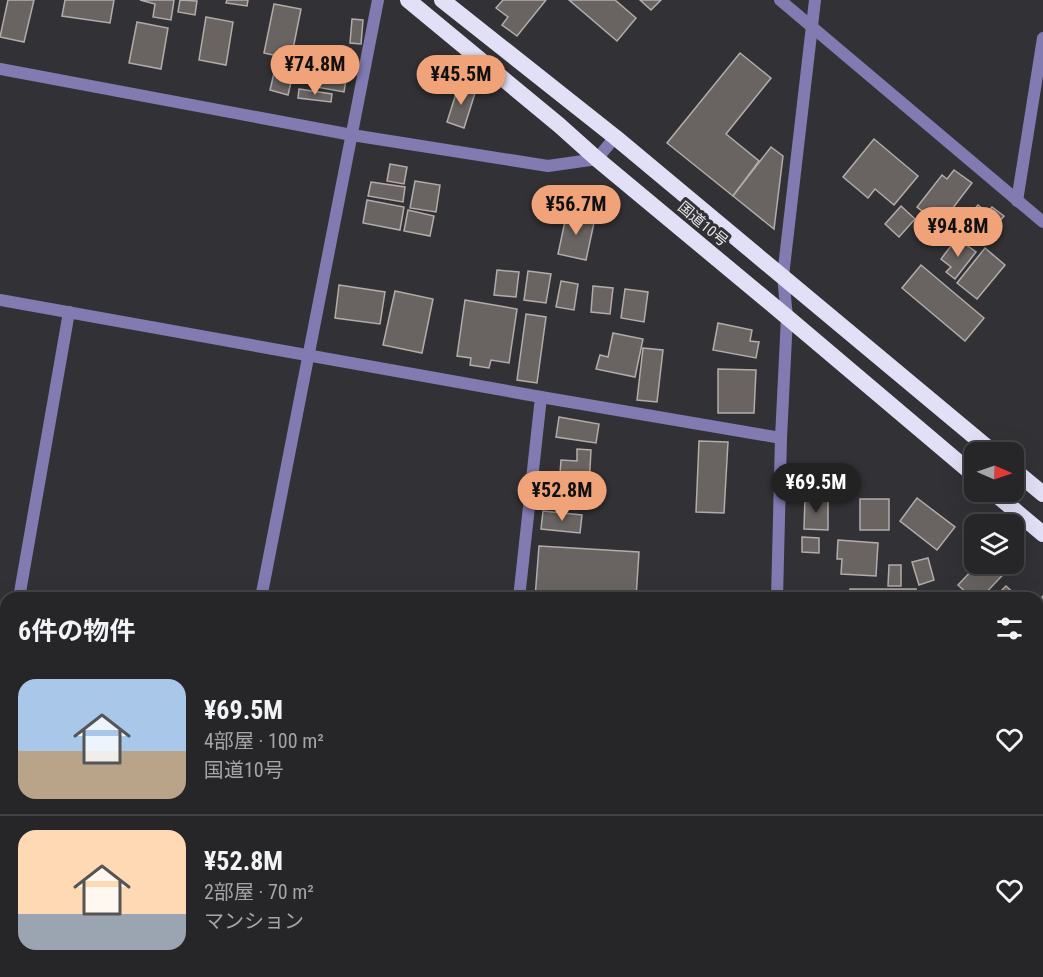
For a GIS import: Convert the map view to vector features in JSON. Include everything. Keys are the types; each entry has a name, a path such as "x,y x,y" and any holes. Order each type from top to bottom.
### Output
{"highway":[{"name":"国道10号","path":"408,0 964,467"},
{"name":"国道10号","path":"442,0 615,137 981,442"},
{"path":"1024,478 1043,494"},
{"path":"1005,502 1043,534"}],"street":[{"path":"262,592 378,0"},
{"path":"780,0 1043,222"},
{"path":"777,592 787,317 783,276 815,0"},
{"path":"1017,201 1043,38"},
{"path":"0,69 352,135 548,166 597,159 615,137"},
{"path":"0,300 781,438"},
{"path":"20,592 69,312"},
{"path":"520,592 541,397"}],"building":[{"path":"8,0 34,0 24,42 0,37"},
{"path":"65,0 114,0 110,23 62,16"},
{"path":"140,0 174,0 171,20 153,17 155,4"},
{"path":"180,0 197,1 195,15 178,12"},
{"path":"227,0 248,0 247,6 226,3"},
{"path":"503,0 546,0 517,36 502,25 508,17 496,8"},
{"path":"569,0 615,0 636,18 617,41"},
{"path":"640,0 661,0 651,10"},
{"path":"274,4 301,9 291,59 264,53"},
{"path":"206,17 233,22 226,65 199,60"},
{"path":"352,19 363,20 361,44 350,43"},
{"path":"137,22 168,28 161,69 129,63"},
{"path":"323,49 350,55 344,92 316,87"},
{"path":"740,53 771,78 726,134 759,161 733,196 667,143"},
{"path":"274,73 292,78 288,95 270,90"},
{"path":"460,81 475,93 464,128 447,122"},
{"path":"299,89 332,94 331,102 298,98"},
{"path":"874,139 918,176 894,205 875,189 868,198 843,177"},
{"path":"771,147 783,156 774,229 733,196"},
{"path":"390,164 407,167 404,184 387,181"},
{"path":"954,170 972,183 940,225 917,207 942,175 947,179"},
{"path":"415,181 440,185 436,212 410,208"},
{"path":"371,182 405,187 403,202 368,196"},
{"path":"367,200 404,207 400,230 363,223"},
{"path":"978,205 987,212 992,207 1004,216 982,242 961,225"},
{"path":"901,206 915,219 899,237 885,224"},
{"path":"408,210 434,216 430,236 404,231"},
{"path":"567,212 595,218 586,260 558,254"},
{"path":"957,238 976,252 955,279 946,272 951,267 941,259"},
{"path":"985,248 1005,265 977,299 957,283"},
{"path":"921,265 984,318 965,341 902,288"},
{"path":"497,270 519,272 516,297 494,295"},
{"path":"528,271 551,274 546,303 524,300"},
{"path":"561,281 578,284 574,310 556,307"},
{"path":"339,285 385,292 380,324 335,318"},
{"path":"593,286 613,288 610,314 591,312"},
{"path":"625,289 648,292 644,322 621,318"},
{"path":"395,291 433,299 422,353 383,345"},
{"path":"465,300 517,309 509,363 491,360 489,368 470,365 471,358 457,356"},
{"path":"526,314 546,317 537,383 517,380"},
{"path":"718,323 752,330 750,341 759,342 756,358 713,350"},
{"path":"613,333 643,339 635,377 596,369 600,355 608,357"},
{"path":"643,348 663,350 657,402 637,400"},
{"path":"718,369 756,370 754,413 718,413"},
{"path":"559,417 599,424 596,443 556,437"},
{"path":"699,441 728,442 724,513 696,512"},
{"path":"577,449 591,450 588,505 558,503 561,460 577,461"},
{"path":"805,497 828,498 828,530 804,529"},
{"path":"917,498 955,527 937,550 900,521"},
{"path":"860,499 889,499 889,530 860,530"},
{"path":"543,511 582,515 580,533 541,529"},
{"path":"802,537 819,538 819,553 802,552"},
{"path":"838,540 878,543 876,576 841,574 842,559 837,559"},
{"path":"539,546 639,552 636,592 535,592"},
{"path":"928,558 934,580 919,585 912,562"},
{"path":"889,565 901,565 901,586 888,586"},
{"path":"968,574 1004,574 987,592 966,592 958,585"},
{"path":"1006,586 1013,592 1000,592"},
{"path":"850,589 916,589 916,592 850,592"}]}
